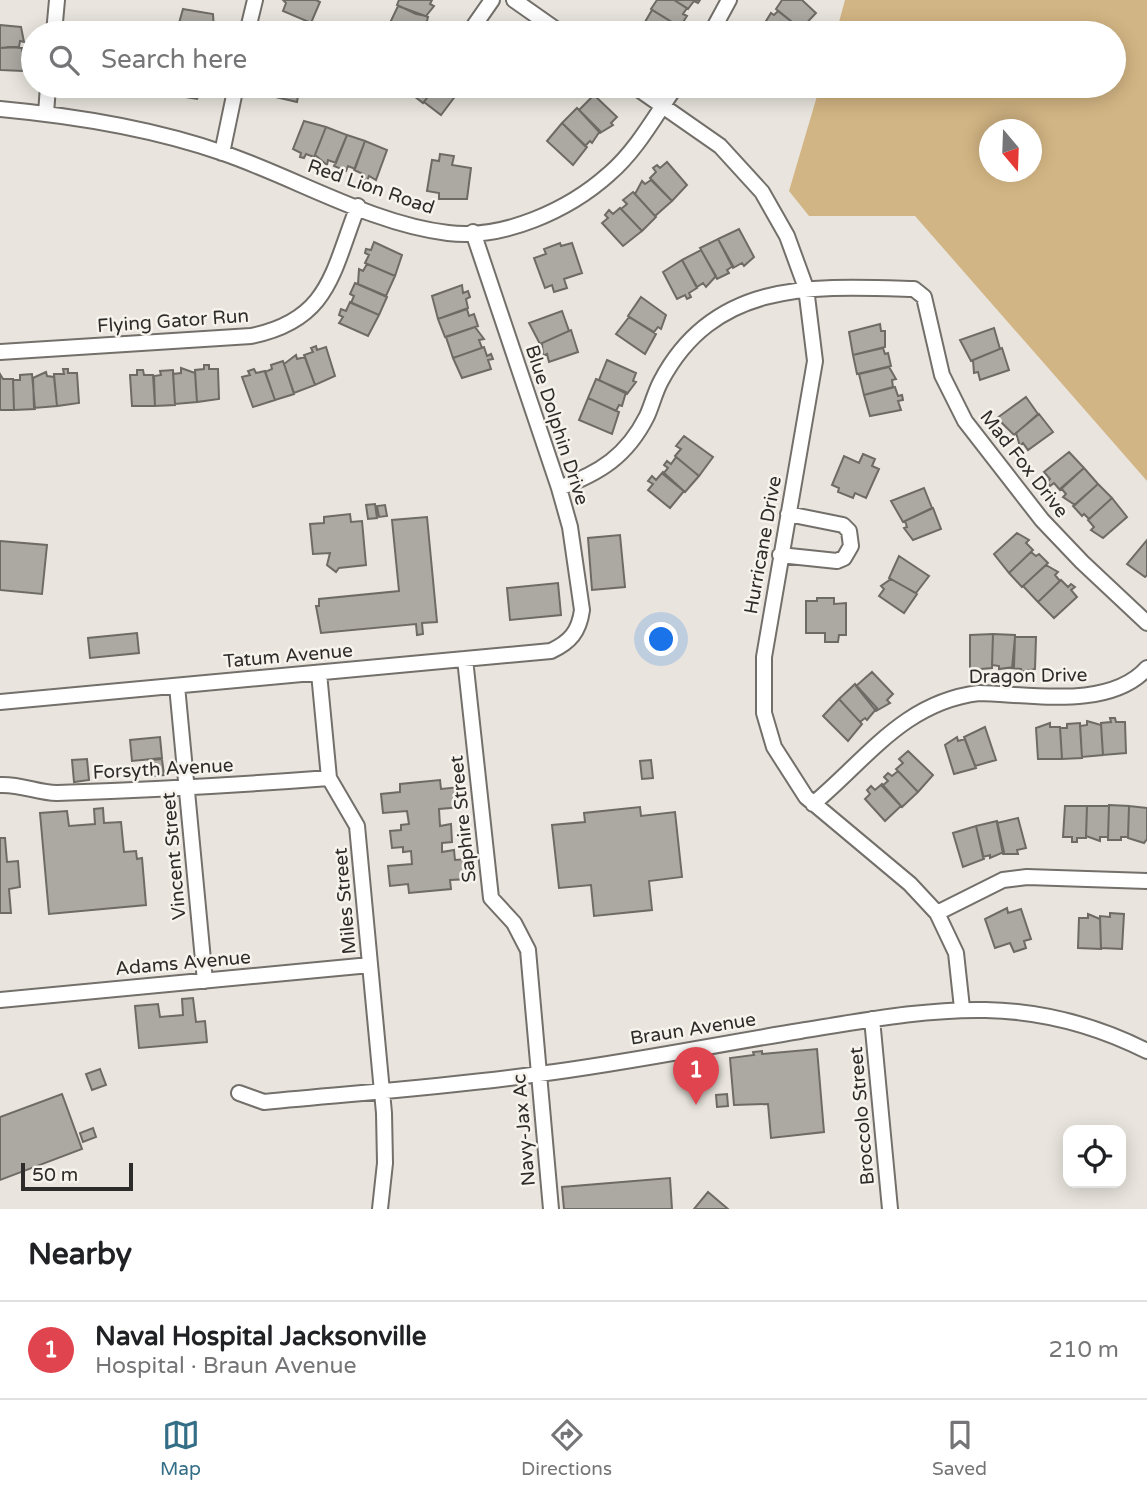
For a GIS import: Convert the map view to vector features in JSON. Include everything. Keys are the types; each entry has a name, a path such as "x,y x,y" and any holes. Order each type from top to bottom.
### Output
{"street":[{"path":"55,21 57,0"},
{"path":"250,21 255,0"},
{"path":"477,21 492,0"},
{"path":"514,0 544,21"},
{"path":"718,21 729,0"},
{"path":"46,114 47,98"},
{"path":"222,153 233,98"},
{"name":"Hurricane Drive","path":"651,98 720,146 762,192 787,236 806,288 815,361 764,657 764,713 774,747 813,804 910,884 937,912 956,953 962,1008"},
{"name":"Red Lion Road","path":"0,109 145,129 222,153 414,227 450,233 473,232 534,219 586,192 610,174 633,149 668,98"},
{"name":"Flying Gator Run","path":"0,352 251,336 275,331 316,306 325,290 358,206"},
{"name":"Blue Dolphin Drive","path":"473,232 570,527 582,610 575,634"},
{"path":"559,488 598,473 625,451 637,434 674,360 707,324 745,303 806,288"},
{"name":"Mad Fox Drive","path":"806,288 914,289 925,297 942,375 965,421 1042,520 1110,590 1147,623"},
{"path":"780,555 837,561 844,558 851,546 849,531 843,525 788,514"},
{"name":"Tatum Avenue","path":"0,702 551,651 567,643 575,634"},
{"name":"Saphire Street","path":"465,659 491,898 514,923 528,950 536,1047"},
{"name":"Dragon Drive","path":"813,804 901,723 932,705 979,693 1090,696 1113,691 1147,668"},
{"name":"Miles Street","path":"319,673 329,778 357,826 382,1091"},
{"name":"Vincent Street","path":"177,686 205,981"},
{"name":"Forsyth Avenue","path":"0,785 19,784 47,793 188,789 329,778"},
{"path":"937,912 1003,880 1027,877 1147,881"},
{"name":"Adams Avenue","path":"0,1000 370,965"},
{"name":"Braun Avenue","path":"239,1093 264,1101 538,1074 872,1019 962,1008 1044,1014 1111,1034 1147,1051"},
{"name":"Broccolo Street","path":"872,1019 890,1209"},
{"name":"Navy-Jax Ac","path":"536,1047 551,1209"},
{"path":"380,1209 385,1163 382,1091"}],"shaded area":[{"path":"845,0 1147,0 1147,481 915,216 809,216 789,191 816,98 1126,98 1126,21 839,21"}],"building":[{"path":"283,0 320,2 312,21 283,11 286,3"},
{"path":"399,0 432,0 430,4 434,6 426,16 397,5"},
{"path":"657,0 674,0 687,8 683,14 687,16 684,21 670,21 651,9"},
{"path":"674,0 700,0 698,3 694,1 688,9"},
{"path":"782,0 802,0 816,13 808,21 791,21 776,9"},
{"path":"398,6 428,17 427,21 391,21"},
{"path":"183,9 213,14 213,21 180,21"},
{"path":"652,10 670,21 646,21"},
{"path":"778,11 791,21 766,21 771,13 774,15"},
{"path":"0,25 21,27 19,47 0,48"},
{"path":"0,48 21,48 21,71 0,70"},
{"path":"280,98 298,98 297,102"},
{"path":"427,98 454,98 441,115 424,102"},
{"path":"591,98 597,98 617,117 611,123 613,125 600,133 579,110"},
{"path":"577,108 600,131 592,143 590,141 585,146 562,123"},
{"path":"304,121 326,127 314,157 306,154 304,158 300,157 301,153 293,149"},
{"path":"562,123 587,147 573,165 547,141"},
{"path":"326,127 347,135 336,163 328,160 327,165 315,155"},
{"path":"347,135 365,141 355,169 348,166 346,171 334,166"},
{"path":"365,141 387,150 376,180 369,176 367,181 361,178 363,174 354,170"},
{"path":"440,154 454,156 452,165 471,168 467,199 439,199 439,193 427,191 432,160 439,161"},
{"path":"667,162 687,185 672,201 650,178 656,172 653,168 657,165 660,168"},
{"path":"651,180 672,201 655,216 635,194 642,181 645,184"},
{"path":"633,192 656,217 642,231 621,209 627,204 623,200"},
{"path":"620,208 642,231 623,246 602,223 608,218 605,215 609,210 613,214"},
{"path":"739,229 754,257 744,266 742,263 733,268 718,239"},
{"path":"718,239 733,266 727,270 729,273 717,279 700,248"},
{"path":"374,242 402,255 395,276 365,263 369,255 365,253 366,249 371,250"},
{"path":"560,243 561,246 572,243 582,273 564,279 567,288 554,292 552,285 545,288 534,258 546,254 544,249"},
{"path":"701,250 716,276 706,287 703,283 697,287 682,260"},
{"path":"682,260 697,288 689,293 691,297 687,299 685,295 677,299 663,272"},
{"path":"367,264 395,276 386,296 358,284 359,269 363,271"},
{"path":"355,283 387,297 379,315 351,303 354,296 350,294"},
{"path":"462,285 463,293 468,291 470,297 466,299 468,308 438,319 432,296"},
{"path":"641,297 666,315 661,329 658,327 654,332 628,316"},
{"path":"350,302 379,315 368,336 339,323 343,317 339,315 341,309 346,311"},
{"path":"467,309 469,316 474,314 478,326 445,337 438,319"},
{"path":"562,311 569,331 540,344 529,323"},
{"path":"629,317 656,334 645,354 616,334"},
{"path":"880,324 881,331 885,331 885,347 853,355 849,332"},
{"path":"475,327 484,339 479,340 482,348 453,358 446,337"},
{"path":"994,328 1000,349 971,361 960,340"},
{"path":"571,330 578,352 549,362 547,354 543,356 542,343"},
{"path":"316,346 317,350 326,347 335,376 315,385 304,355 313,352 311,348"},
{"path":"484,347 487,356 491,354 493,359 488,360 491,369 462,378 453,358"},
{"path":"883,348 885,354 888,353 891,366 857,374 853,355"},
{"path":"1002,348 1009,370 980,380 978,372 974,373 973,360"},
{"path":"296,355 297,359 305,357 315,385 294,393 284,364"},
{"path":"607,360 636,373 633,381 636,382 627,394 599,380"},
{"path":"283,361 294,394 275,400 265,372 272,369 271,365"},
{"path":"204,365 209,365 209,369 218,369 219,399 197,402 195,370 204,369"},
{"path":"889,367 896,379 892,380 893,387 864,395 859,374"},
{"path":"181,368 195,373 197,402 175,404 173,374 181,373"},
{"path":"63,369 68,369 68,373 77,373 79,403 57,406 54,374 64,374"},
{"path":"254,369 256,373 265,371 275,400 253,407 242,377 250,375 248,371"},
{"path":"137,370 143,370 144,375 153,375 155,406 132,406 130,375 137,375"},
{"path":"173,370 175,405 155,406 154,376 161,375 160,371"},
{"path":"46,372 47,376 54,377 57,406 34,408 33,378"},
{"path":"0,374 3,379 13,379 14,410 0,410"},
{"path":"32,374 35,409 14,410 13,380 20,380 20,375"},
{"path":"596,379 626,392 622,406 619,405 616,411 588,398"},
{"path":"895,387 898,396 902,395 903,400 898,401 901,410 870,416 864,395"},
{"path":"1026,397 1038,414 1014,435 997,418"},
{"path":"588,398 619,412 612,434 579,420"},
{"path":"1039,414 1053,432 1028,450 1023,443 1020,446 1016,433"},
{"path":"684,436 713,457 699,476 675,456 681,449 676,446"},
{"path":"1069,452 1084,468 1060,490 1054,483 1050,486 1047,482 1050,479 1044,472"},
{"path":"863,454 875,459 872,466 879,469 866,498 855,493 853,498 838,492 839,488 832,485 844,456 859,463"},
{"path":"676,457 699,476 685,492 663,474 668,468 664,465 667,461 671,464"},
{"path":"1084,468 1098,484 1075,505 1063,497 1066,494 1061,488"},
{"path":"663,472 684,491 670,508 648,490 653,484 648,481 652,476 656,480"},
{"path":"1098,484 1112,498 1089,519 1073,506"},
{"path":"924,488 932,508 903,522 891,501"},
{"path":"1112,498 1127,517 1103,538 1091,530 1094,527 1088,520"},
{"path":"375,504 377,518 368,519 366,505"},
{"path":"385,505 387,516 379,517 377,506"},
{"path":"933,508 941,529 913,540 904,528 907,527 905,521"},
{"path":"350,514 351,522 362,521 366,565 339,568 336,572 327,565 330,553 313,554 310,524 324,523 324,517"},
{"path":"427,517 437,622 422,623 423,634 417,635 416,624 321,633 316,606 319,606 319,599 399,591 392,520"},
{"path":"1017,533 1029,540 1026,543 1033,550 1009,573 994,554"},
{"path":"620,535 625,587 592,590 588,538"},
{"path":"1147,540 1147,575 1145,577 1127,564"},
{"path":"0,541 47,545 42,594 0,590"},
{"path":"1031,552 1036,556 1039,554 1048,563 1022,587 1009,573"},
{"path":"899,556 929,576 916,593 889,578"},
{"path":"1046,565 1058,572 1055,575 1060,581 1038,602 1023,586"},
{"path":"891,579 917,594 904,613 879,596 884,589 881,586"},
{"path":"1061,580 1068,587 1071,584 1075,587 1071,590 1077,597 1054,618 1038,602"},
{"path":"558,583 561,615 510,620 507,588"},
{"path":"817,598 834,598 834,604 846,603 846,635 839,635 838,642 825,642 825,633 806,633 806,601 817,601"},
{"path":"137,633 139,653 90,658 88,638"},
{"path":"993,634 1015,635 1014,667 999,669 999,666 992,665"},
{"path":"993,634 992,668 970,670 970,635"},
{"path":"1015,637 1036,637 1035,669 1021,672 1021,669 1012,668"},
{"path":"872,672 893,694 887,700 890,703 876,711 856,686"},
{"path":"855,684 877,708 867,720 865,718 860,722 839,699"},
{"path":"839,699 862,724 848,741 823,716"},
{"path":"1110,718 1115,718 1116,722 1125,722 1126,753 1103,755 1101,723 1111,722"},
{"path":"1087,721 1101,725 1103,755 1082,757 1080,726 1087,725"},
{"path":"1050,723 1050,727 1060,727 1062,759 1038,759 1036,728"},
{"path":"1080,723 1082,758 1062,759 1060,728 1067,728 1067,724"},
{"path":"985,727 996,760 975,766 964,737"},
{"path":"160,737 162,758 132,761 130,740"},
{"path":"957,737 958,741 965,739 976,768 954,774 945,745"},
{"path":"908,751 933,775 918,792 896,769 903,763 899,759"},
{"path":"87,759 89,780 74,782 72,760"},
{"path":"162,759 164,775 152,776 150,760"},
{"path":"651,760 653,778 642,779 640,761"},
{"path":"898,771 918,792 902,807 882,786 888,781 884,777 888,773 892,776"},
{"path":"440,780 441,789 460,787 462,807 439,809 440,826 451,824 452,842 442,843 442,852 454,850 455,860 467,859 469,879 450,880 451,889 409,893 408,884 390,886 388,866 412,864 411,851 403,852 403,847 392,848 390,831 401,830 401,825 409,824 407,811 383,813 381,794 400,792 400,784"},
{"path":"882,784 901,806 885,821 865,799 870,794 867,790 871,786 875,790"},
{"path":"1109,805 1129,806 1128,837 1108,840"},
{"path":"1065,806 1087,806 1086,838 1077,838 1077,842 1072,842 1072,837 1063,837"},
{"path":"1087,806 1109,806 1108,837 1100,837 1100,841 1086,836"},
{"path":"1129,806 1147,808 1147,839 1144,843 1128,838"},
{"path":"640,807 641,816 675,812 682,877 649,881 652,910 594,916 591,885 559,888 552,825 585,822 584,813"},
{"path":"103,808 104,823 121,822 124,852 136,851 137,859 142,858 146,905 49,914 40,813 67,811 69,826 95,824 94,809"},
{"path":"1018,818 1026,848 1017,850 1018,854 1003,854 997,823"},
{"path":"997,821 1004,852 990,858 990,855 983,857 976,826"},
{"path":"976,826 984,859 963,867 953,833"},
{"path":"0,838 5,838 7,862 18,861 20,887 9,889 11,913 0,913"},
{"path":"1007,908 1008,913 1021,909 1031,939 1024,941 1026,948 1014,952 1010,943 995,948 985,919"},
{"path":"1110,913 1124,914 1122,949 1101,948 1100,916 1110,917"},
{"path":"1088,914 1100,919 1101,949 1078,948 1079,918 1088,918"},
{"path":"193,998 196,1022 205,1021 207,1042 139,1048 135,1006 158,1004 160,1017 183,1015 182,999"},
{"path":"817,1049 824,1132 771,1138 768,1104 734,1105 730,1058 754,1055 753,1052 762,1051 762,1054"},
{"path":"100,1069 106,1085 92,1090 86,1074"},
{"path":"62,1094 82,1149 0,1180 0,1117"},
{"path":"727,1094 728,1106 717,1107 716,1095"},
{"path":"93,1128 96,1137 83,1142 80,1133"},
{"path":"670,1178 672,1209 564,1209 562,1187"},
{"path":"708,1192 728,1209 694,1209"}],"place":[{"name":"Naval Hospital Jacksonville","path":"696,1105"}]}
